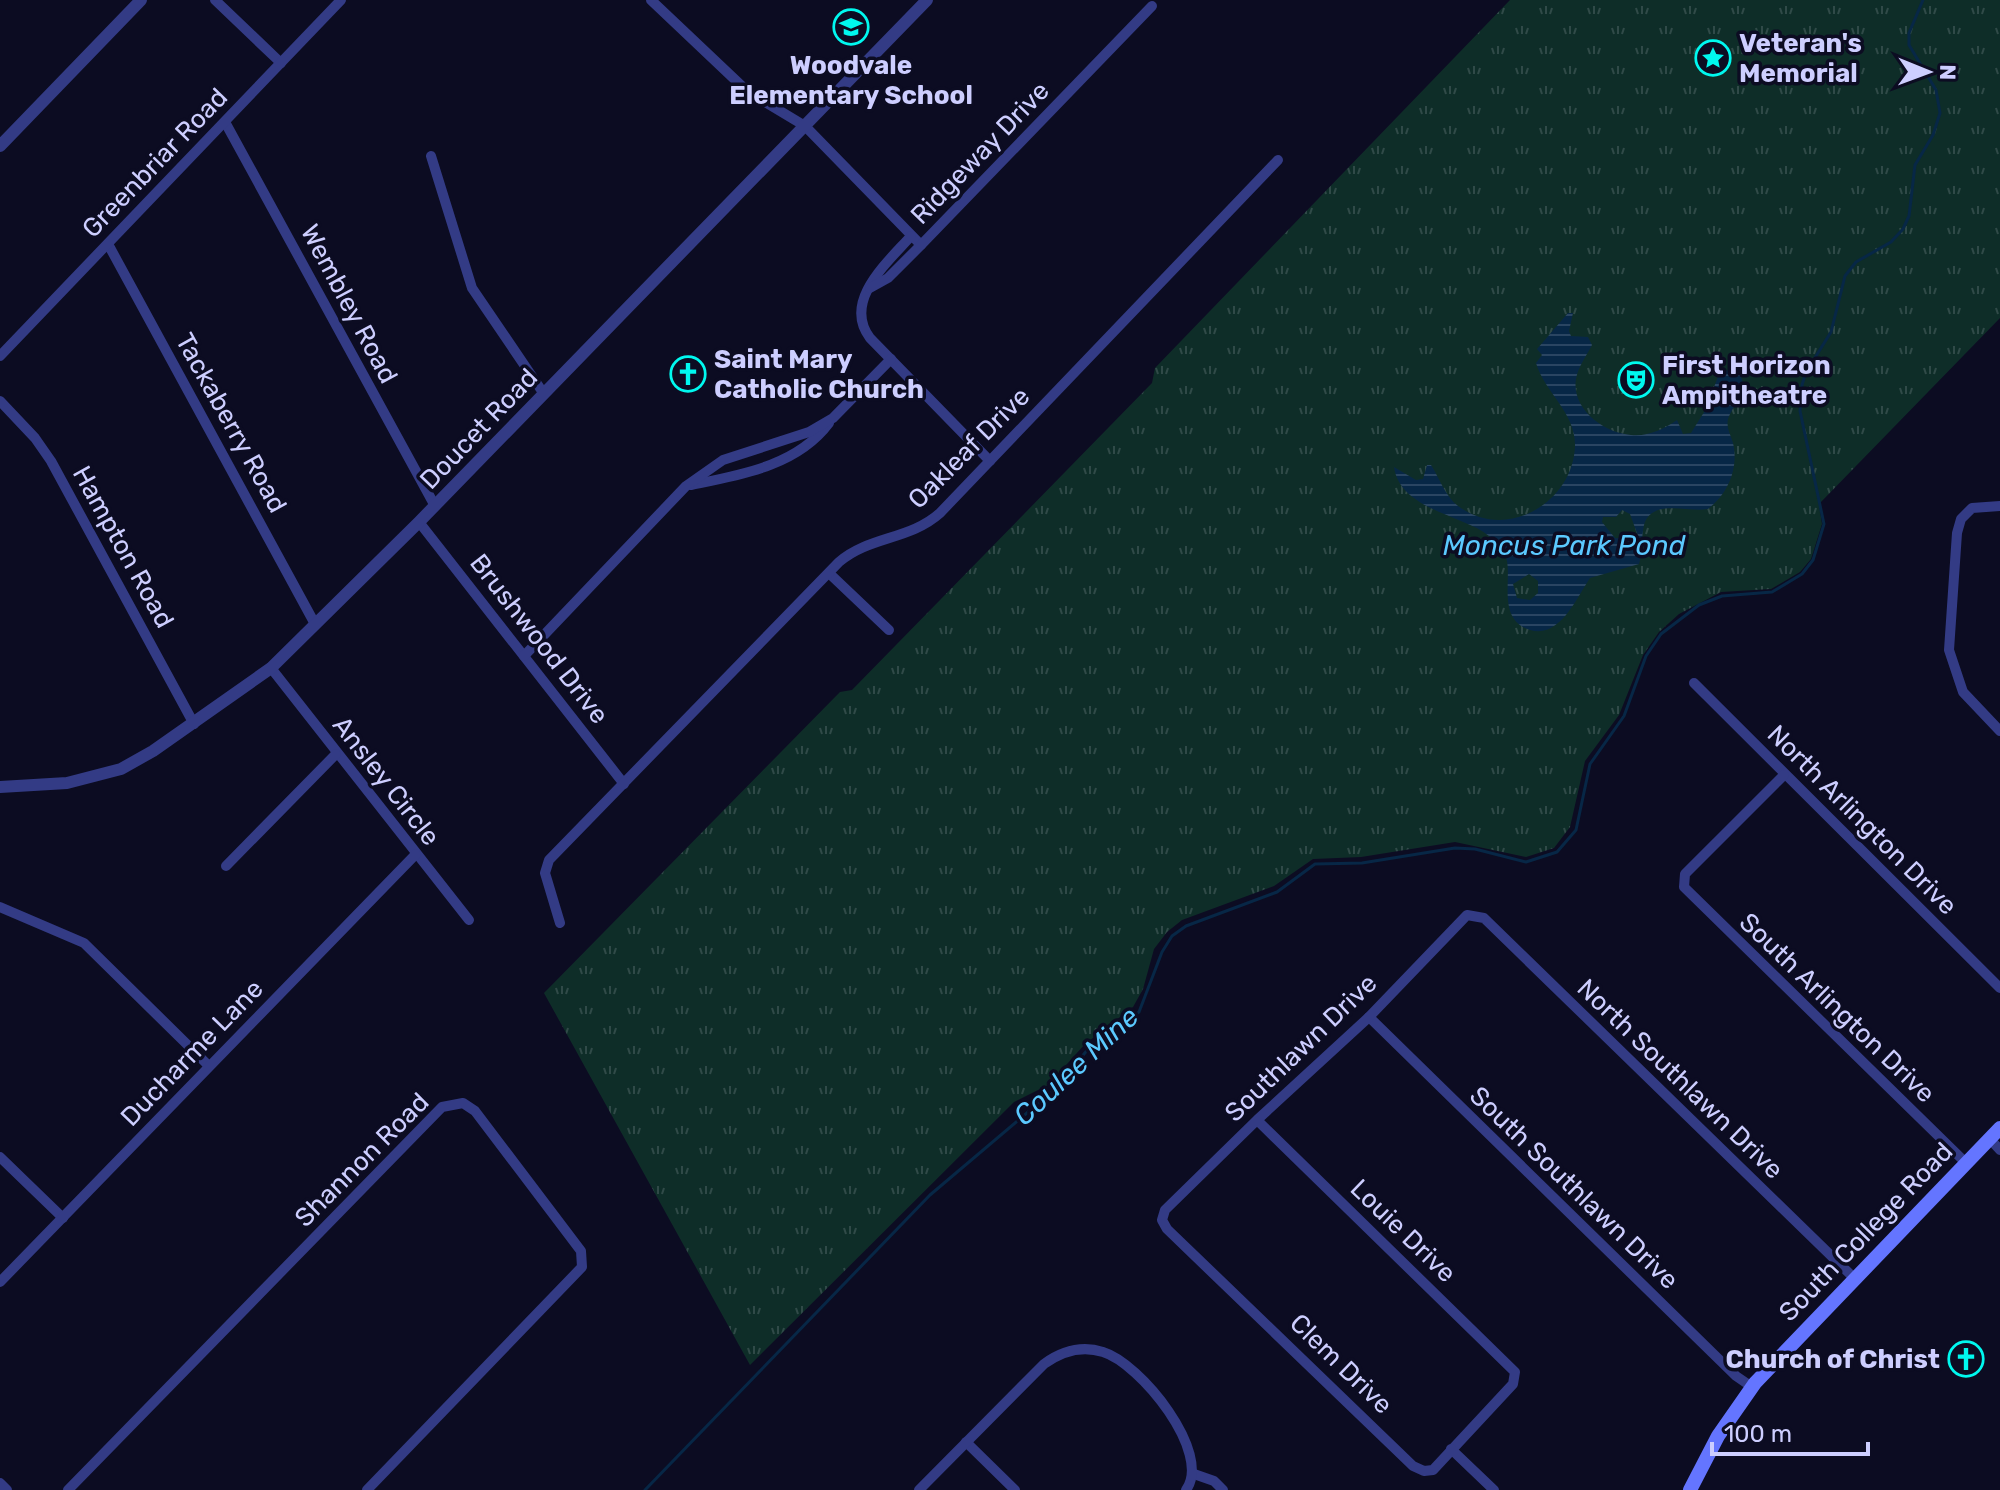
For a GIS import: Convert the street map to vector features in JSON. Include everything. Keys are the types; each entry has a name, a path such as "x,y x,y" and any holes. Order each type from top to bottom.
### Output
{"main road":[{"name":"South College Road","path":"1690,1490 1718,1436 1752,1387 1966,1163 1997,1139"}],"street":[{"path":"0,146 141,0"},
{"path":"215,0 281,63"},
{"name":"Greenbriar Road","path":"0,356 341,0"},
{"name":"Ridgeway Drive","path":"651,0 747,91 805,126 921,245 1152,6"},
{"name":"Doucet Road","path":"0,787 67,783 103,775 153,751 271,668 435,506 927,0"},
{"name":"Wembley Road","path":"225,122 435,506"},
{"path":"431,156 465,274 544,394"},
{"name":"Oakleaf Drive","path":"560,923 545,873 547,863 847,556 864,546 925,526 1278,160"},
{"path":"911,236 878,273 861,303 861,322 870,338 990,461"},
{"name":"Tackaberry Road","path":"108,244 315,624"},
{"path":"870,288 888,278 921,245"},
{"path":"686,486 750,472 794,455 817,439 833,418 891,359"},
{"name":"Hampton Road","path":"0,401 51,461 194,724"},
{"path":"524,656 686,486 723,460 809,432 833,418"},
{"path":"2000,506 1972,508 1958,526 1949,650 1963,692 2000,731"},
{"name":"Brushwood Drive","path":"419,522 624,784"},
{"path":"829,573 889,630"},
{"name":"Ansley Circle","path":"271,668 469,920"},
{"name":"North Arlington Drive","path":"1694,683 2000,988"},
{"path":"226,866 336,754"},
{"name":"South Arlington Drive","path":"1784,775 1685,874 1683,881 1690,896 1966,1163"},
{"name":"Ducharme Lane","path":"0,1282 416,854"},
{"path":"0,907 84,943 209,1066"},
{"name":"Southlawn Drive","path":"1162,1220 1165,1210 1369,1017 1459,920 1475,914"},
{"name":"North Southlawn Drive","path":"1475,914 1484,918 1854,1278"},
{"name":"South Southlawn Drive","path":"1369,1017 1725,1365 1752,1387"},
{"name":"Shannon Road","path":"68,1490 442,1107 463,1103 475,1111 581,1251 584,1261 580,1272 367,1490"},
{"name":"Louie Drive","path":"1257,1120 1510,1365 1516,1375 1513,1384 1451,1449"},
{"path":"0,1157 63,1218"},
{"name":"Clem Drive","path":"1162,1220 1167,1229 1413,1466 1424,1471 1433,1470 1451,1449"},
{"path":"919,1490 1044,1364 1077,1349 1102,1351 1123,1362 1169,1413 1190,1451 1194,1474 1186,1490"},
{"path":"966,1442 1015,1490"},
{"path":"1451,1449 1494,1490"},
{"path":"1194,1474 1214,1481 1223,1490"},
{"path":"0,1483 7,1490"}],"green space":[{"path":"1510,0 2000,0 2000,318 1819,504 1822,524 1811,559 1800,572 1771,589 1721,592 1679,614 1659,632 1643,655 1619,715 1585,761 1570,827 1554,848 1526,857 1455,842 1361,857 1313,859 1274,886 1182,920 1167,932 1154,949 1143,989 1133,1007 1085,1044 1048,1085 1014,1102 750,1365 544,993 840,692 852,690 1152,383 1155,368"}],"water":[{"name":"Moncus Park Pond","path":"1568,313 1573,313 1569,331 1571,336 1588,337 1592,345 1576,379 1579,400 1600,424 1631,435 1655,432 1677,420 1683,434 1691,433 1706,409 1720,371 1735,370 1743,382 1741,394 1728,419 1734,462 1730,480 1721,496 1708,509 1662,509 1648,517 1644,525 1639,564 1590,578 1559,623 1541,631 1530,630 1513,618 1508,600 1507,561 1497,544 1478,529 1420,502 1399,481 1394,467 1416,480 1423,479 1427,465 1431,465 1453,502 1477,516 1496,520 1516,518 1550,500 1563,484 1571,466 1574,434 1571,423 1540,374 1536,363 1542,355 1537,349","holes":["1622,510 1630,514 1638,536 1635,539 1615,538 1602,522 1603,517 1616,517","1529,574 1538,581 1538,593 1530,600 1517,598 1513,584"]}],"waterway":[{"name":"Coulee Mine","path":"645,1490 930,1195 1054,1090 1089,1048 1139,1012 1162,952 1172,936 1186,926 1277,892 1315,864 1362,863 1455,848 1475,849 1526,862 1557,852 1576,830 1590,764 1624,716 1646,656 1661,634 1699,605 1722,596 1772,592 1802,574 1813,560 1824,524 1800,411 1802,385 1806,372 1831,332 1845,276 1856,262 1891,242 1903,229 1909,216 1915,165 1933,135 1940,113 1936,90 1909,45 1909,33 1923,0"}],"place":[{"name":"Woodvale Elementary School","path":"851,27"},
{"name":"Veteran's Memorial","path":"1713,58"},
{"name":"Saint Mary Catholic Church","path":"688,374"},
{"name":"First Horizon Ampitheatre","path":"1636,380"},
{"name":"Church of Christ","path":"1966,1359"}]}
